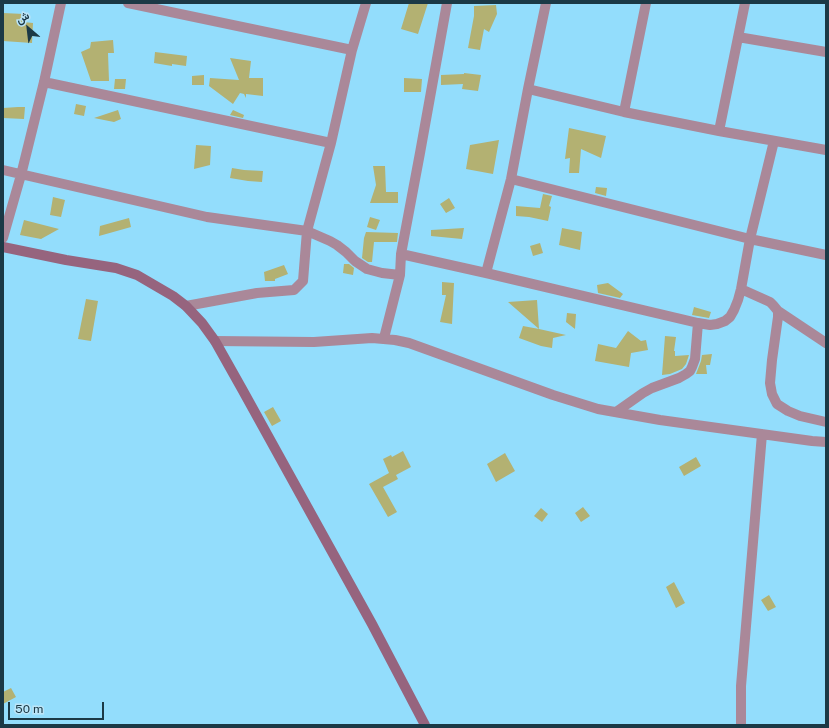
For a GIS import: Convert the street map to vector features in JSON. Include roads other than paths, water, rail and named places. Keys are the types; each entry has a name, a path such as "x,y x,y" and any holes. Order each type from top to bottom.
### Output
{"main road":[{"path":"3,247 66,260 116,268 136,274 173,296 186,306 202,323 215,341 372,624 425,725"}],"street":[{"path":"3,238 21,175 44,82 61,3"},
{"path":"128,3 352,50"},
{"path":"186,306 257,293 294,290 303,281 307,232 331,143 352,50 366,3"},
{"path":"384,338 400,275 401,254 447,3"},
{"path":"486,273 511,179 546,3"},
{"path":"624,112 646,3"},
{"path":"719,131 745,3"},
{"path":"738,37 826,52"},
{"path":"44,82 331,143"},
{"path":"528,89 624,112 826,150"},
{"path":"401,254 698,323 710,325 717,324 730,317 741,289 750,239 774,141"},
{"path":"3,170 207,217 307,232 337,245 355,261 367,269 382,273 400,275"},
{"path":"511,179 750,239 826,255"},
{"path":"741,289 770,302 778,311 826,343"},
{"path":"778,311 770,383 772,394 777,404 788,411 800,416 826,422"},
{"path":"616,412 652,388 679,378 690,371 695,359 698,323"},
{"path":"215,341 314,342 384,338 410,343 568,400 598,409 660,420 826,442"},
{"path":"741,725 741,686 762,434"}]}
